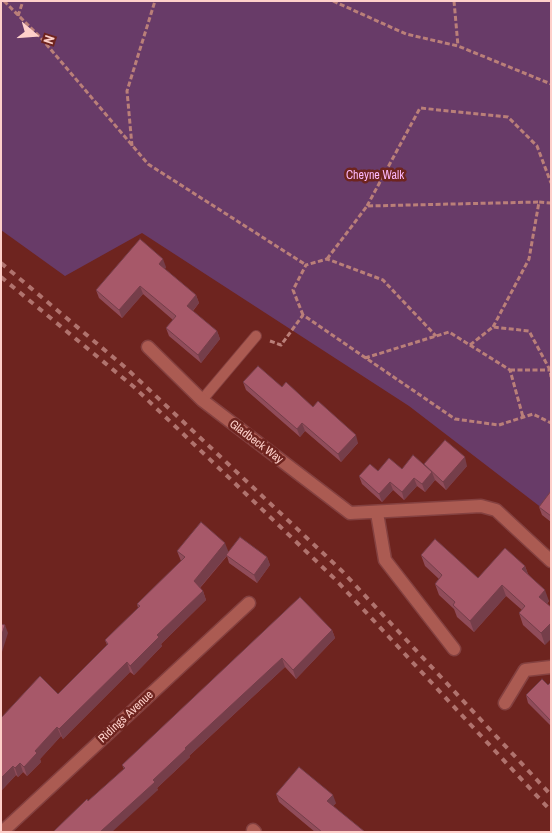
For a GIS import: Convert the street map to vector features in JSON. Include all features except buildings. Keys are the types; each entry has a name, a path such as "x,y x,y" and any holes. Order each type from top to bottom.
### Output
{"street":[{"name":"Gladbeck Way","path":"148,346 202,400 350,513 481,506 496,510 551,561"},
{"path":"377,513 385,560 454,649"},
{"name":"Ridings Avenue","path":"2,832 249,603"},
{"path":"505,703 525,670 551,667"}],"lane":[{"path":"202,400 256,336"}],"path":[{"path":"4,1 41,38 148,164 306,265"},
{"path":"18,16 23,1"},
{"path":"132,146 126,91 155,1"},
{"path":"333,1 406,34 458,46 551,84"},
{"path":"454,1 458,46"},
{"path":"327,259 367,206 420,108 508,117 537,146 551,183"},
{"path":"470,346 493,327 529,260 539,202"},
{"path":"367,206 551,203"},
{"path":"436,336 383,280 327,259 306,265 293,290 303,315 455,419 499,426 533,414 551,423"},
{"path":"281,345 303,315"},
{"path":"493,327 529,331 550,370 551,377"},
{"path":"365,358 449,332 510,370 550,370"},
{"path":"510,370 523,417"}],"green space":[{"name":"Cheyne Walk","path":"1,1 551,1 551,515 409,406 142,233 65,276 1,230"}],"railway":[{"path":"1,263 126,368 342,571 551,795"},
{"path":"1,277 134,387 335,579 551,811"}]}
